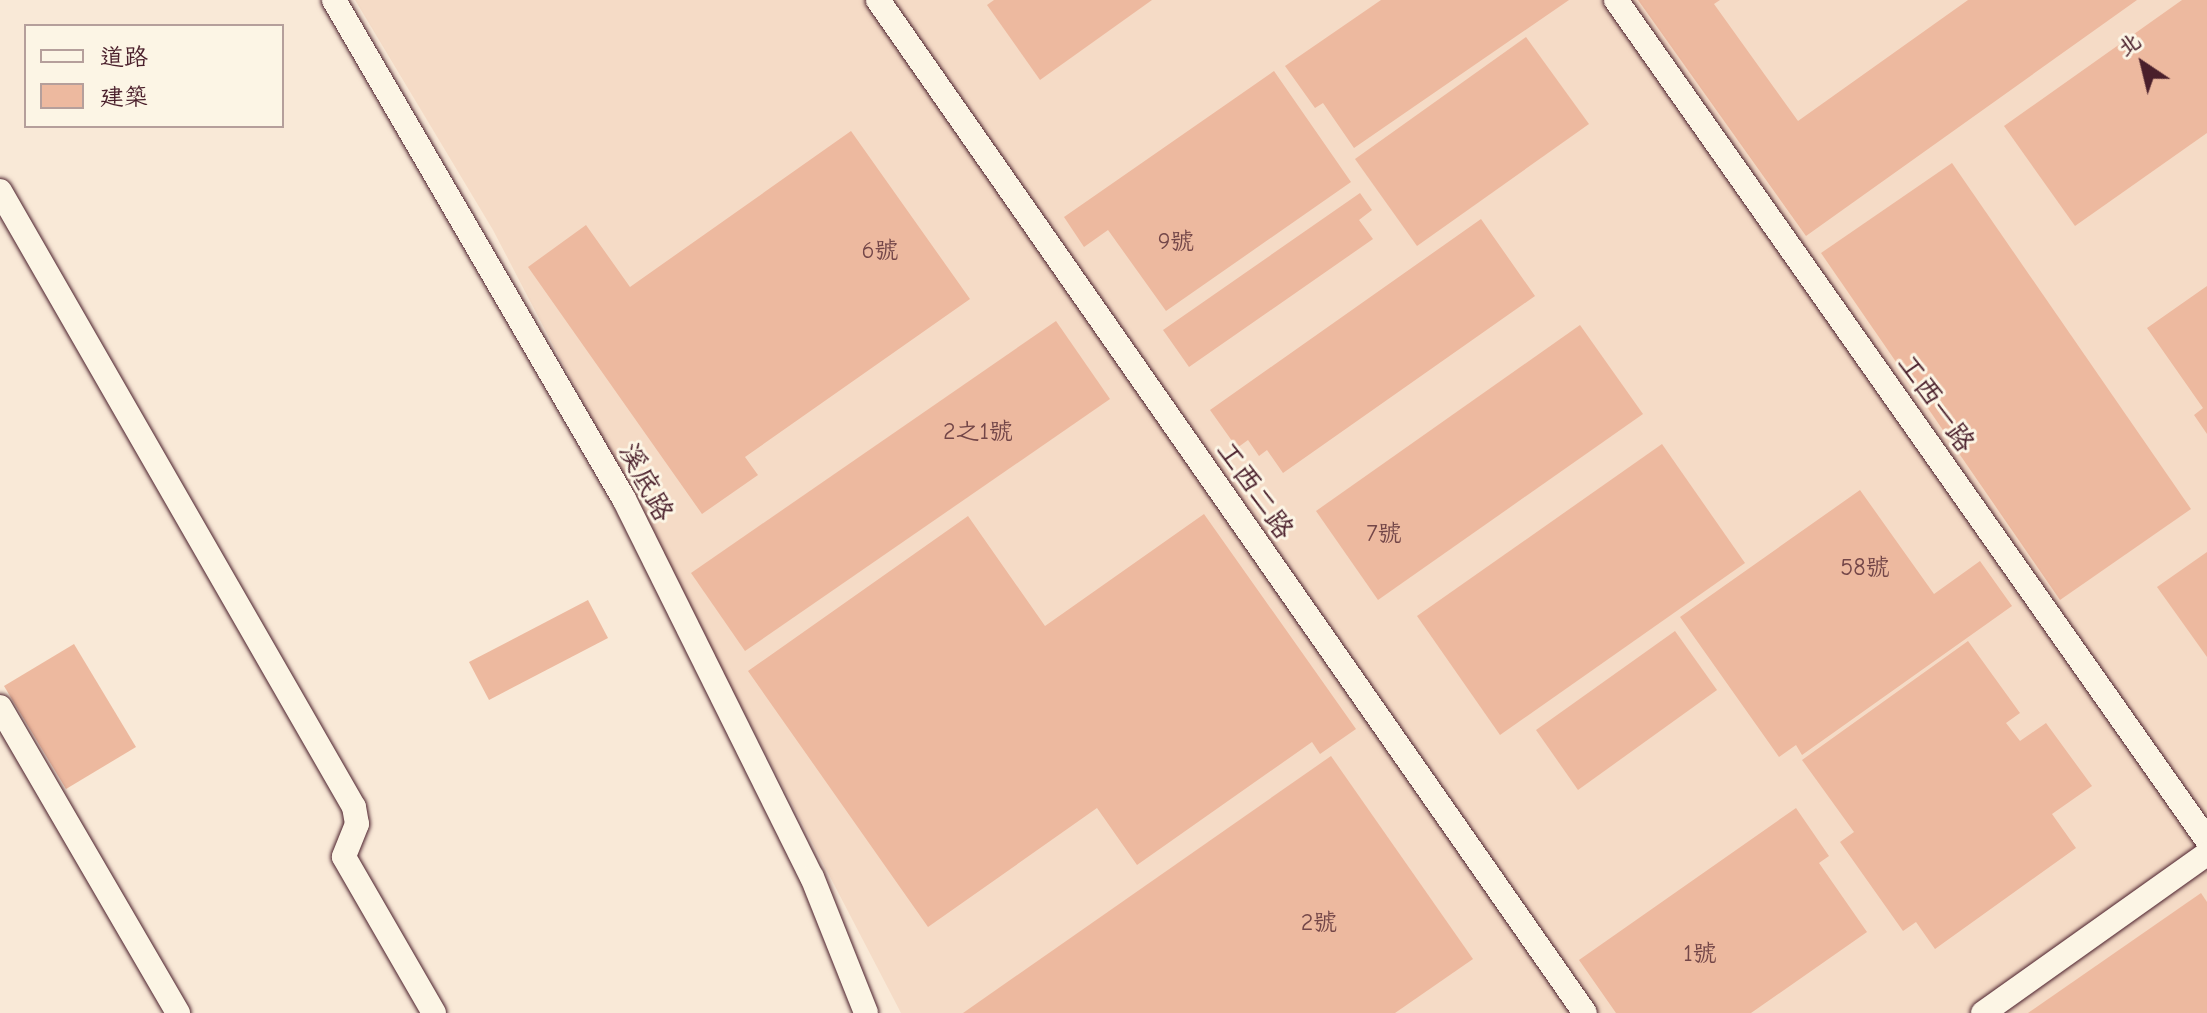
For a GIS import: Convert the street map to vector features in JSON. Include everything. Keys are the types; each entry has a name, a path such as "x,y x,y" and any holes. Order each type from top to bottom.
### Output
{"street":[{"name":"溪底路","path":"334,0 624,499 812,877 866,1013"},
{"name":"工西二路","path":"878,0 1585,1013"},
{"name":"工西一路","path":"1616,0 2207,840"},
{"path":"0,191 354,807 357,824 344,857 434,1013"},
{"path":"0,707 178,1013"},
{"path":"1983,1013 2207,854"}],"shaded area":[{"path":"355,0 2207,0 2207,1013 901,1013 493,230"}],"building":[{"path":"994,0 1152,0 1040,80 987,5"},
{"path":"1381,0 1569,0 1354,148 1323,103 1315,108 1285,66"},
{"path":"1638,0 1720,0 1714,4 1798,121 1968,0 2137,0 1806,236"},
{"path":"2182,0 2207,0 2207,133 2075,226 2004,126"},
{"path":"1526,37 1589,124 1417,246 1355,159"},
{"path":"1274,71 1351,182 1166,311 1108,230 1084,247 1064,217"},
{"path":"851,131 970,299 745,457 758,475 702,514 528,267 586,225 630,287"},
{"path":"1952,163 2191,509 2060,600 1821,253"},
{"path":"1360,193 1372,210 1359,220 1373,239 1189,367 1163,330"},
{"path":"1481,219 1535,296 1283,473 1267,450 1259,456 1248,440 1237,448 1210,410"},
{"path":"2207,286 2207,434 2194,415 2203,408 2147,328"},
{"path":"1056,321 1110,399 745,651 691,573"},
{"path":"1580,325 1643,414 1378,600 1316,511"},
{"path":"1662,444 1745,563 1500,735 1417,616"},
{"path":"1860,490 1934,594 1980,561 2012,606 1802,755 1796,745 1779,757 1680,617"},
{"path":"1204,514 1356,729 1320,754 1312,742 1137,865 1097,808 928,927 748,671 968,516 1045,626"},
{"path":"2207,552 2207,657 2157,587"},
{"path":"588,600 608,638 489,700 469,662"},
{"path":"1675,631 1717,690 1578,790 1536,730"},
{"path":"1968,641 2020,713 2006,723 2020,741 2046,723 2092,786 2052,814 2076,848 1935,949 1916,922 1903,931 1840,842 1854,832 1802,760"},
{"path":"74,644 136,747 66,789 4,686"},
{"path":"1331,756 1473,959 1395,1013 963,1013"},
{"path":"1796,808 1829,856 1819,863 1867,932 1751,1013 1616,1013 1579,960"},
{"path":"2201,893 2207,902 2207,1013 2028,1013"}]}
